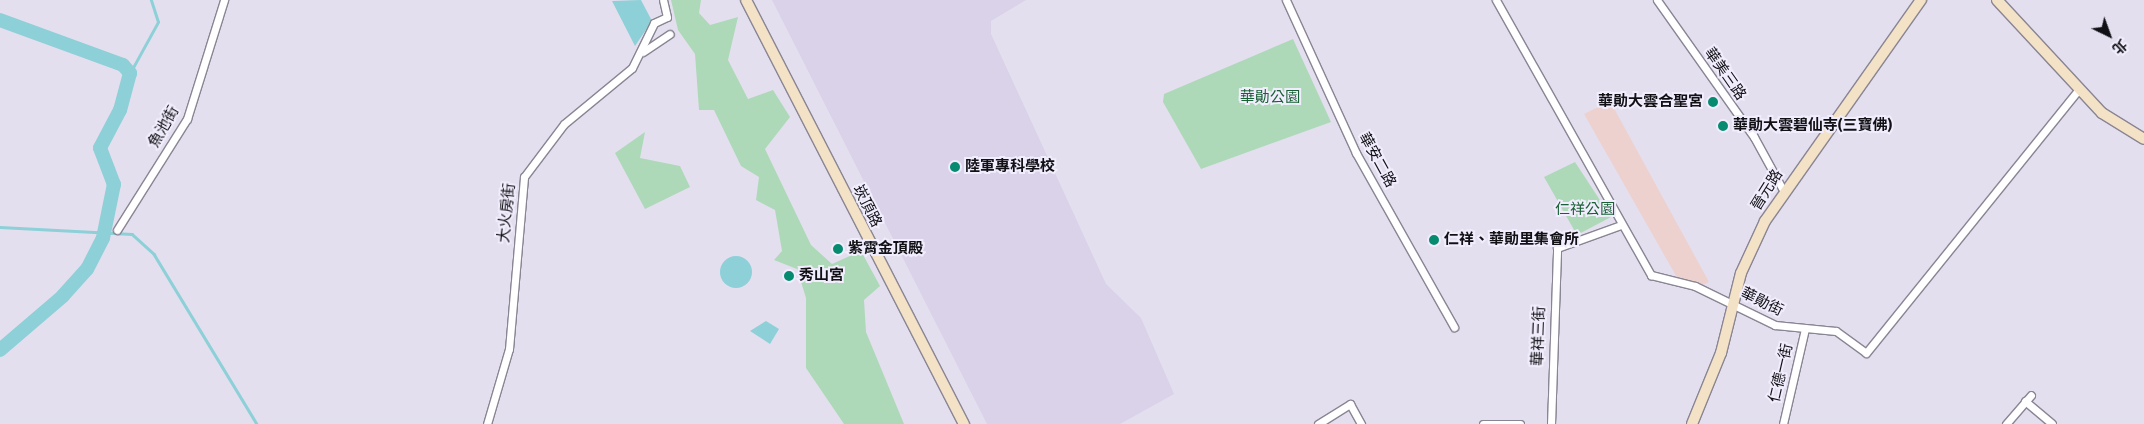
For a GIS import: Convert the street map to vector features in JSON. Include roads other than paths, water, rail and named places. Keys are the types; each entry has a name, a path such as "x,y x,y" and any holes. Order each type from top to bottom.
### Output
{"street":[{"name":"魚池街","path":"117,230 187,120 224,0"},
{"name":"大火房街","path":"487,424 509,349 524,177 564,124 632,68 654,23 667,17 663,0"},
{"name":"崁頂路","path":"746,0 964,424"},
{"name":"華安二路","path":"1286,0 1356,153 1454,327"},
{"name":"華勛街","path":"1496,0 1620,225 1651,275 1695,286 1735,303 1775,325 1836,331 1866,353 2078,90"},
{"name":"華美三路","path":"1657,0 1754,137 1783,190"},
{"name":"晉元路","path":"1692,424 1709,391 1735,303 1741,273 1783,190 1921,0"},
{"path":"1996,0 2078,90 2102,113 2144,140"},
{"path":"640,54 670,34"},
{"name":"華祥三街","path":"1551,424 1557,248 1620,225"},
{"name":"仁德一街","path":"1783,424 1805,329"},
{"path":"2006,424 2030,395"},
{"path":"2025,401 2052,424"},
{"path":"1318,424 1350,404 1361,424"},
{"path":"1484,423 1520,424"}],"water":[{"path":"641,0 652,21 635,46 612,1"},
{"path":"736,256 742,257 747,261 751,266 751,278 747,283 742,287 736,288 730,287 725,283 721,278 720,272 721,266 725,261 730,257"},
{"path":"766,321 779,329 770,344 750,331"}],"waterway":[{"path":"130,73 158,22 151,0"},
{"path":"0,20 123,65 130,73 120,110 100,148 114,184 103,238 87,269 63,296 0,350"},
{"path":"0,227 132,234 154,254 257,424"}],"place":[{"name":"華勛大雲合聖宮","path":"1713,102"},
{"name":"華勛大雲碧仙寺(三寶佛)","path":"1723,126"},
{"name":"陸軍專科學校","path":"955,167"},
{"name":"仁祥、華勛里集會所","path":"1434,240"},
{"name":"紫霄金頂殿","path":"838,249"},
{"name":"秀山宮","path":"789,276"}],"park label":[{"name":"華勛公園","path":"1270,98"},
{"name":"仁祥公園","path":"1585,210"}]}
